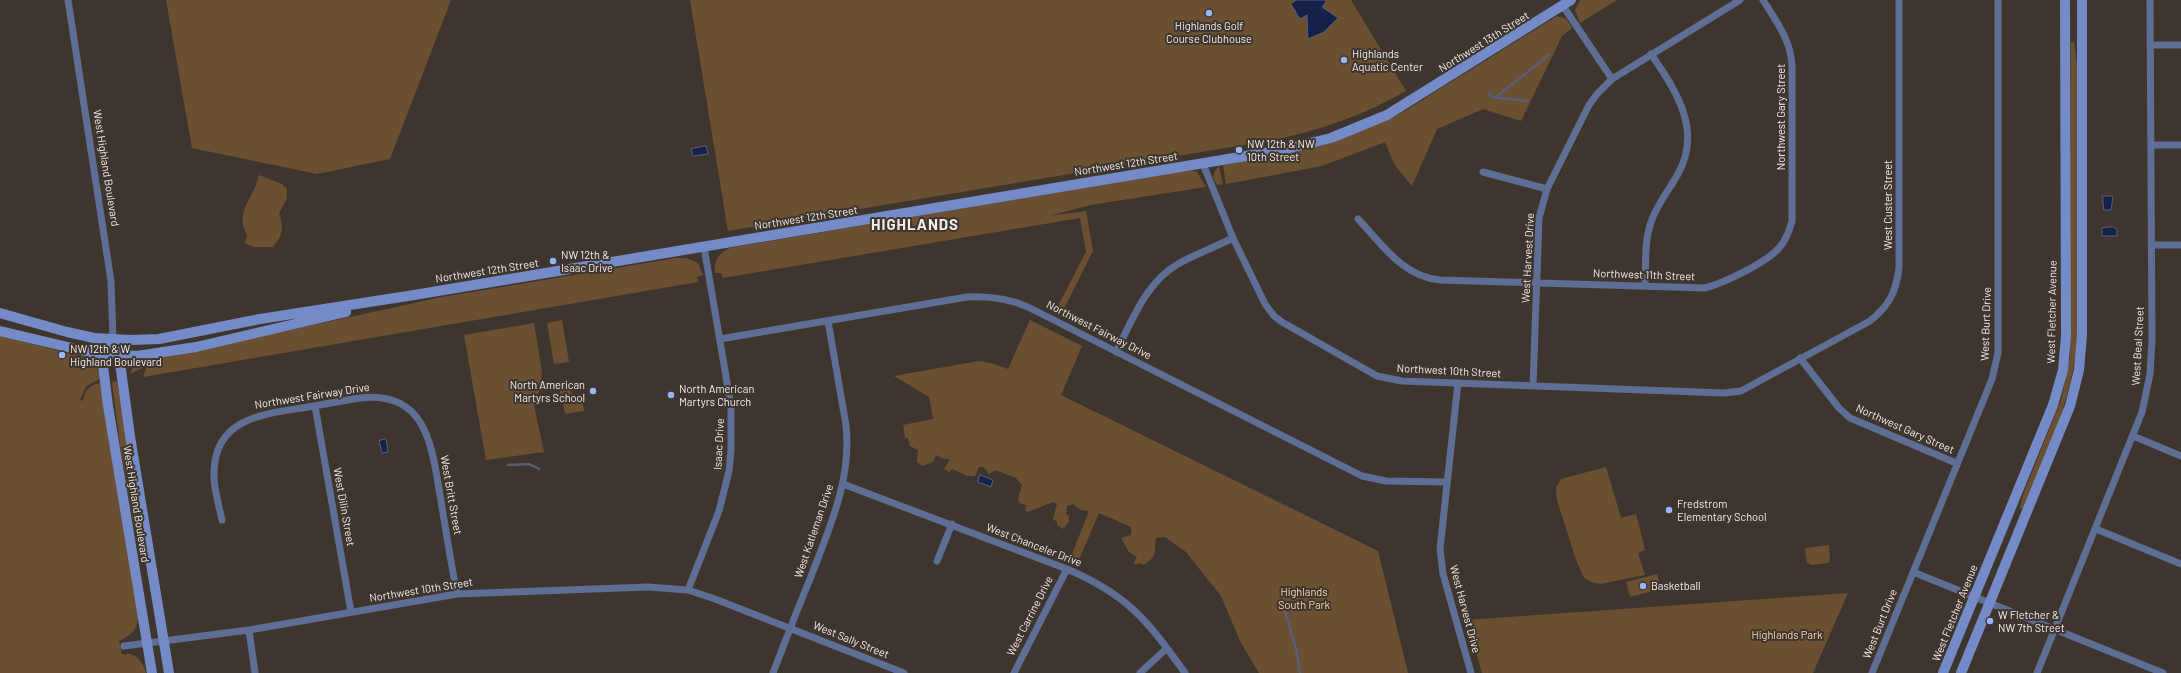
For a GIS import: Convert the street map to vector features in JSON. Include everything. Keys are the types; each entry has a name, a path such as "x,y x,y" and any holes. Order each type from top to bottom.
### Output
{"main road":[{"name":"West Fletcher Avenue","path":"1943,673 2053,405 2063,370 2066,336 2065,0"},
{"path":"1961,673 2070,406 2079,370 2082,335 2082,0"},
{"name":"Northwest 13th Street","path":"1203,164 1314,143 1369,123 1412,101 1567,3"},
{"name":"Northwest 12th Street","path":"0,313 67,332 112,340 159,339 260,319 414,295 1203,164"},
{"name":"Northwest 12th Street","path":"0,331 62,347 104,355 118,356 157,354 196,347 414,295"},
{"name":"West Highland Boulevard","path":"112,340 104,355 103,366 108,406 152,673"},
{"name":"West Highland Boulevard","path":"112,340 118,356 169,673"}],"street":[{"name":"West Highland Boulevard","path":"68,0 108,258 113,307 112,340"},
{"path":"1567,3 1612,79 1740,0"},
{"name":"Northwest Gary Street","path":"1763,0 1784,34 1792,58 1792,211 1789,230 1784,241"},
{"name":"West Custer Street","path":"1800,358 1870,321 1888,305 1894,294 1899,268 1898,0"},
{"name":"West Burt Drive","path":"1872,673 1956,464 1992,379 1998,353 1998,0"},
{"name":"West Beal Street","path":"2037,673 2133,436 2143,406 2150,374 2150,0"},
{"path":"2150,45 2181,45"},
{"path":"1646,286 1649,229 1654,214 1682,166 1688,140 1688,127 1681,104 1651,54"},
{"name":"West Harvest Drive","path":"1533,386 1540,218 1548,190 1589,105 1597,94 1612,79"},
{"path":"2151,145 2181,145"},
{"name":"Northwest 10th Street","path":"1203,164 1234,238 1265,304 1274,316 1282,322 1386,379 1733,393 1752,386 1800,358"},
{"path":"1483,172 1548,190"},
{"name":"Northwest 11th Street","path":"1358,219 1404,267 1423,277 1440,280 1695,288 1714,285 1765,259 1773,254 1784,241"},
{"path":"1116,352 1146,295 1155,282 1178,264 1234,238"},
{"path":"2151,245 2181,245"},
{"name":"Isaac Drive","path":"688,590 719,512 729,471 732,417 704,247"},
{"name":"Northwest Fairway Drive","path":"720,339 967,298 987,296 1015,302 1028,307 1362,476 1386,481 1447,482"},
{"name":"West Katleman Drive","path":"773,673 830,527 843,484 847,440 828,321"},
{"name":"Northwest Gary Street","path":"1800,358 1839,408 1853,420 1956,464"},
{"name":"West Harvest Drive","path":"1458,383 1440,549 1441,562 1471,673"},
{"name":"Northwest Fairway Drive","path":"222,520 213,473 217,452 226,437 242,422 253,416 375,396 389,399 406,407"},
{"name":"West Dilin Street","path":"315,406 351,612"},
{"name":"West Britt Street","path":"406,407 422,425 432,448 457,594"},
{"path":"2133,436 2181,456"},
{"name":"West Chanceler Drive","path":"843,484 952,524 1067,569 1103,585 1119,596 1148,623 1185,673"},
{"path":"937,561 952,524"},
{"path":"2096,529 2181,564"},
{"name":"West Carrine Drive","path":"1014,673 1067,569"},
{"path":"1913,572 2163,673"},
{"name":"Northwest 10th Street","path":"124,646 249,630 457,594 648,587 688,590 791,627"},
{"name":"West Sally Street","path":"791,627 886,670 904,673"},
{"path":"249,630 255,673"},
{"path":"1140,673 1167,648"}],"green space":[{"path":"166,0 451,0 390,159 317,174 192,148"},
{"path":"690,0 1351,0 1406,91 1390,100 1342,121 1308,132 1273,140 728,231"},
{"path":"1580,0 1617,0 1580,23 1575,10"},
{"path":"1557,16 1566,19 1572,28 1562,36 1521,121 1483,109 1437,129 1412,186 1394,164 1385,142 1322,166 1226,184 1223,165 1308,149 1369,128 1403,112"},
{"path":"2071,42 2074,42 2077,66 2077,342 2070,385 2064,407 2023,509 2020,508 2023,495 2061,400 2070,358"},
{"path":"1219,166 1223,184 1217,185 1213,177"},
{"path":"1189,170 1197,172 1206,187 1090,205 1049,216 1086,211 1093,251 1063,311 1057,308 1086,252 1080,218 723,278 721,273 715,273 716,261 723,252 730,248"},
{"path":"259,175 282,184 287,189 287,198 279,213 282,223 282,231 279,239 273,247 254,247 245,243 247,235 243,218 244,211 257,183"},
{"path":"676,258 686,258 698,263 703,275 697,277 698,282 143,377 147,366 130,374 133,366 147,361 442,297"},
{"path":"562,320 569,362 554,364 547,323"},
{"name":"Highlands South Park","path":"1030,320 1082,346 1061,395 1378,551 1408,673 1259,673 1241,643 1221,596 1186,552 1165,537 1156,538 1154,554 1148,562 1143,565 1140,563 1135,565 1134,562 1137,557 1129,552 1121,538 1131,535 1131,527 1099,513 1078,562 1070,559 1089,511 1081,510 1073,504 1067,506 1066,514 1069,516 1069,522 1063,529 1057,525 1057,521 1053,520 1057,504 1053,502 1028,512 1025,510 1026,505 1019,503 1018,498 1022,485 1016,478 995,470 989,474 984,467 979,467 975,476 967,476 953,469 949,472 944,469 950,459 944,459 936,455 933,462 922,466 917,462 918,450 910,446 908,438 905,438 903,425 933,419 929,397 894,376 979,361 991,363 1008,369"},
{"path":"534,323 542,372 541,381 537,386 539,391 534,406 544,452 486,460 464,335"},
{"path":"0,336 87,358 93,361 96,366 100,379 86,386 80,400 83,401 86,391 91,386 101,383 138,616 133,632 119,641 122,654 127,655 127,653 137,658 142,663 146,673 0,673"},
{"path":"569,380 572,396 561,398 558,382"},
{"path":"117,381 145,557 143,557 133,521 120,444 112,382"},
{"path":"582,399 584,411 565,414 563,403"},
{"path":"1606,467 1621,518 1636,514 1645,550 1638,553 1645,575 1600,584 1591,582 1584,578 1576,560 1557,500 1556,488 1561,479"},
{"path":"1829,545 1830,559 1828,563 1812,565 1807,563 1805,548"},
{"name":"Basketball","path":"1657,574 1661,589 1630,597 1626,582"},
{"name":"Highlands Park","path":"1848,593 1813,673 1482,673 1467,620"}],"water":[{"path":"1297,0 1325,0 1326,2 1322,7 1338,18 1324,32 1308,39 1307,15 1300,19 1291,4"},
{"path":"706,146 708,154 693,156 691,149"},
{"path":"2103,196 2113,196 2111,210 2104,210"},
{"path":"2113,227 2117,229 2117,236 2102,236 2102,228"},
{"path":"386,439 388,452 382,453 379,441"},
{"path":"980,475 993,480 991,487 978,482"}],"waterway":[{"path":"1496,97 1549,55"},
{"path":"1488,93 1493,97 1527,101"},
{"path":"508,465 529,464 539,469"},
{"path":"1283,605 1296,648 1300,673"}],"place":[{"name":"Highlands Golf Course Clubhouse","path":"1209,13"},
{"name":"Highlands Aquatic Center","path":"1344,60"},
{"name":"NW 12th & NW 10th Street","path":"1239,150"},
{"name":"NW 12th & Isaac Drive","path":"553,261"},
{"name":"NW 12th & W Highland Boulevard","path":"62,355"},
{"name":"North American Martyrs School","path":"593,391"},
{"name":"North American Martyrs Church","path":"671,395"},
{"name":"Fredstrom Elementary School","path":"1669,510"},
{"name":"Basketball","path":"1643,586"},
{"name":"W Fletcher & NW 7th Street","path":"1990,621"}],"district":[{"name":"HIGHLANDS","path":"915,225"}]}
